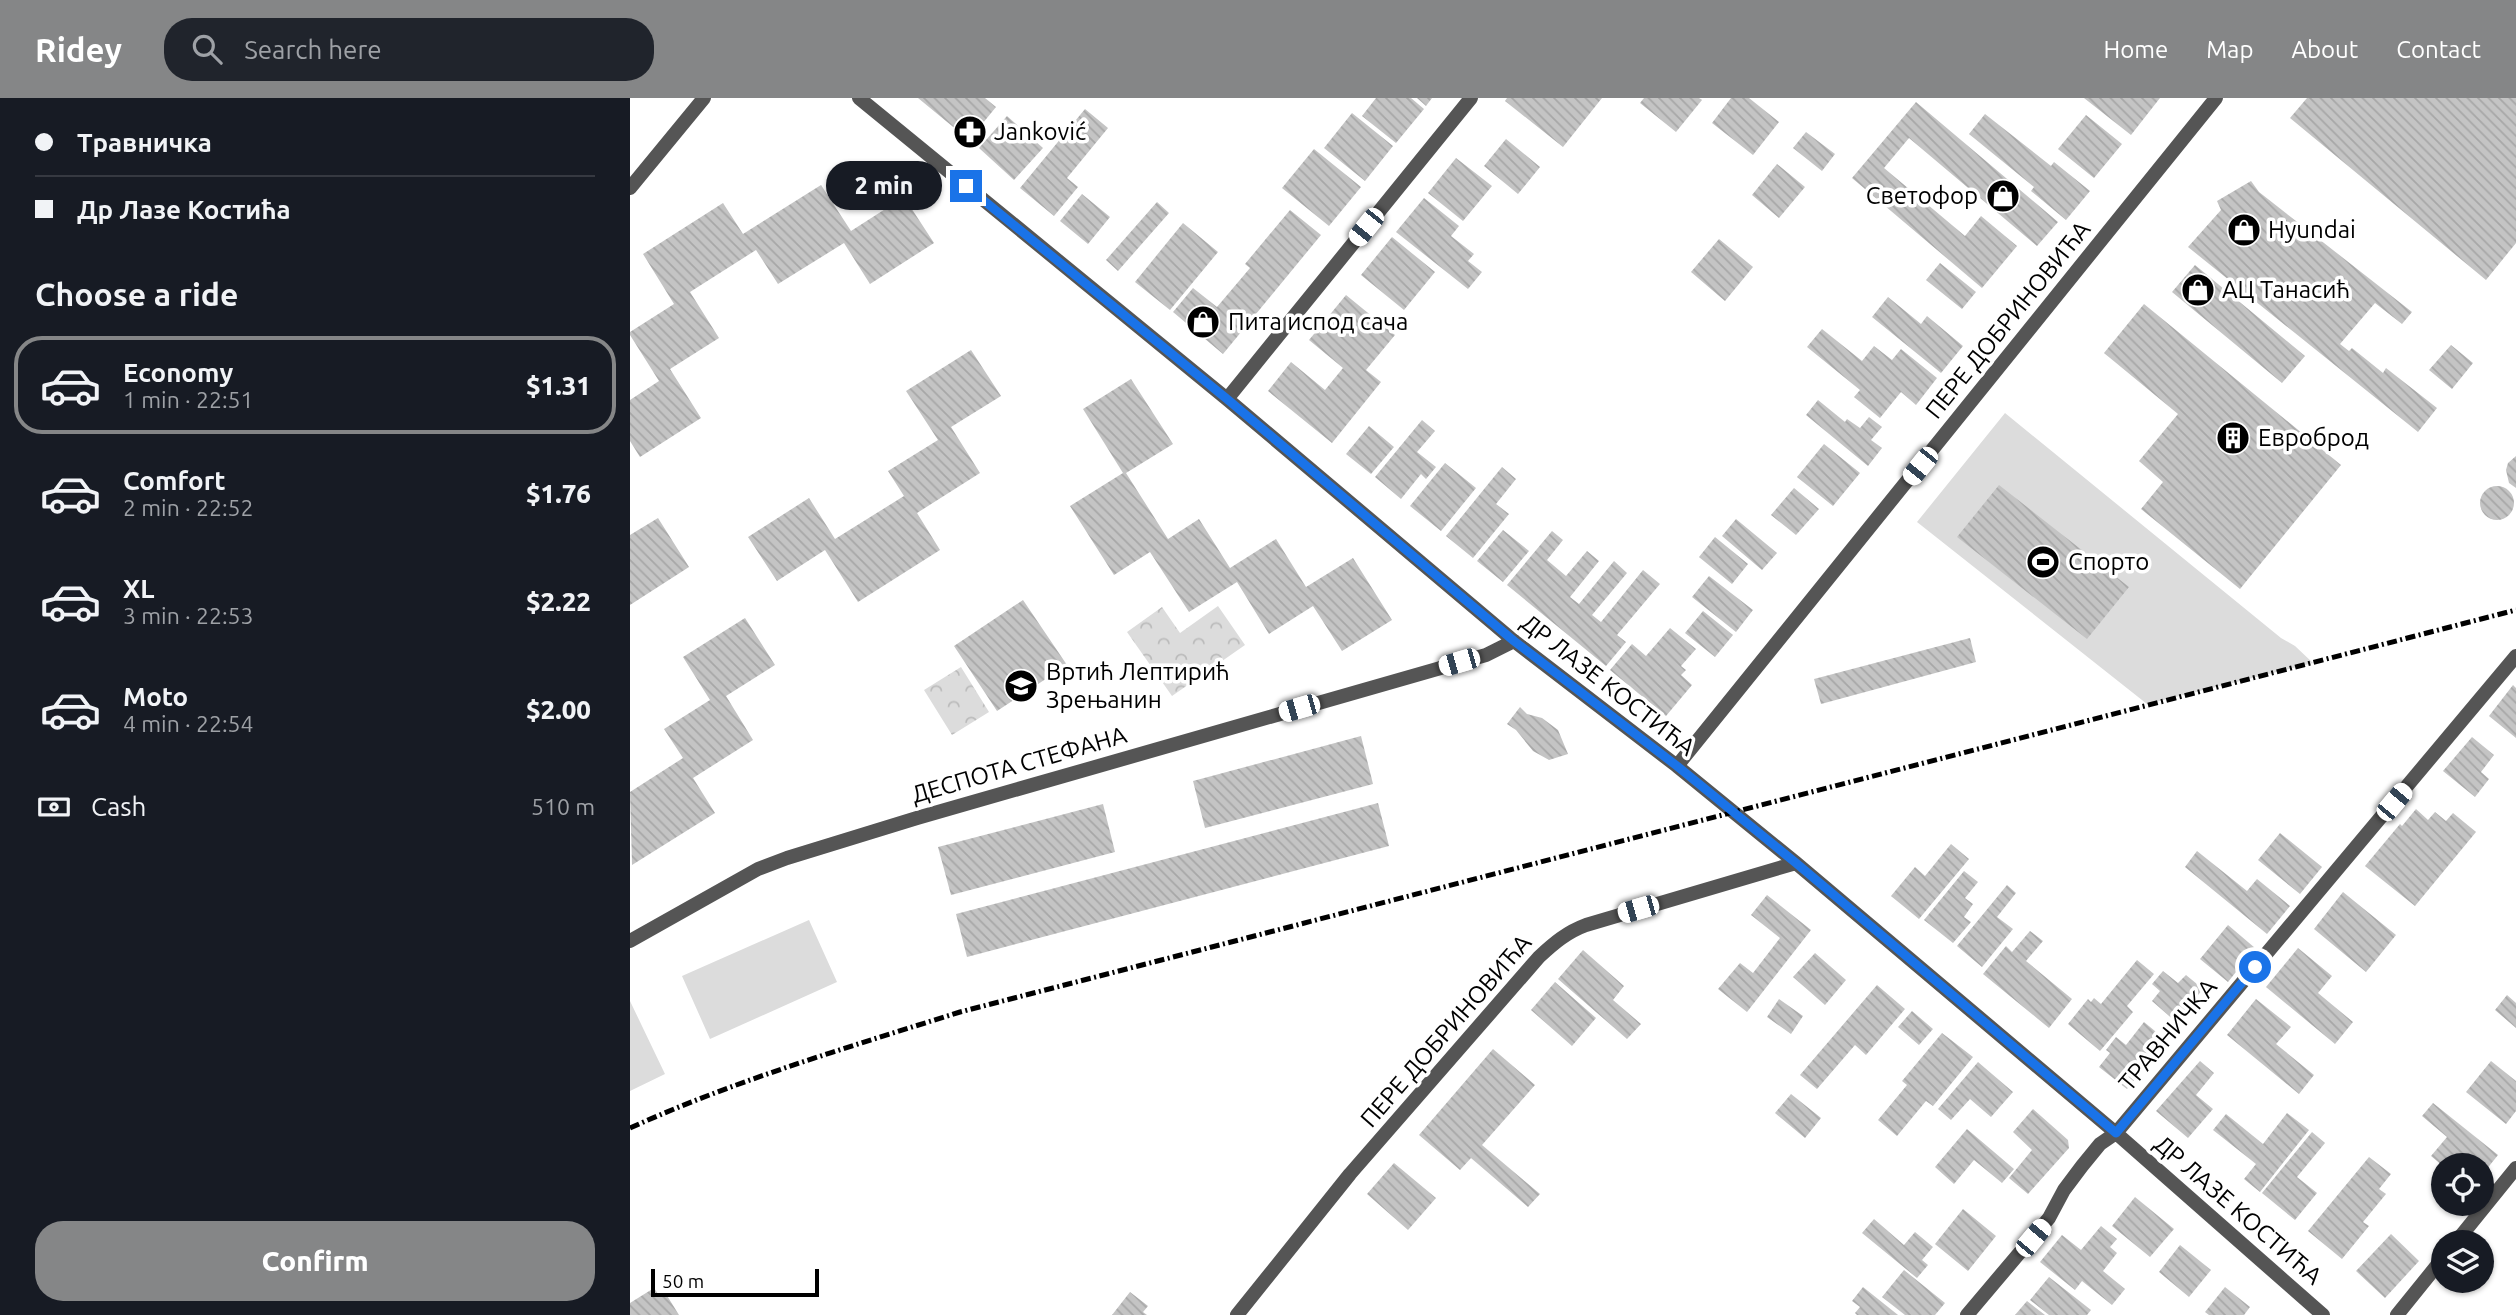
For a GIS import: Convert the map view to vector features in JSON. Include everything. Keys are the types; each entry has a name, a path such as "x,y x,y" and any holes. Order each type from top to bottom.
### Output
{"street":[{"path":"630,188 704,98"},
{"name":"ДР ЛАЗЕ КОСТИЋА","path":"859,98 1227,399 1514,641 1677,766 1796,863 2116,1133 2323,1315"},
{"path":"1227,399 1471,98"},
{"name":"ПЕРЕ ДОБРИНОВИЋА","path":"1677,766 2216,98"},
{"name":"ДЕСПОТА СТЕФАНА","path":"630,941 749,874 787,858 930,814 1486,655 1514,641"},
{"name":"ТРАВНИЧКА","path":"1967,1315 2049,1218 2064,1190 2100,1144 2116,1133 2516,656"},
{"name":"ПЕРЕ ДОБРИНОВИЋА","path":"1237,1315 1350,1174 1539,957 1556,941 1570,931 1586,925 1796,863"},
{"path":"2466,1230 2516,1168"},
{"path":"2397,1315 2431,1273"}],"green space":[{"path":"2005,413 2313,663 2147,704 1917,522"},
{"path":"1218,606 1245,645 1172,696 1127,632 1162,607 1180,633"},
{"path":"961,667 989,712 952,735 924,690"},
{"path":"809,920 837,982 710,1039 682,976"},
{"path":"630,1001 665,1074 630,1091"}],"building":[{"path":"918,98 985,98 996,107 969,140"},
{"path":"1376,98 1411,98 1424,109 1396,143 1362,116"},
{"path":"1417,98 1432,98 1426,106"},
{"path":"1507,98 1602,98 1563,147 1505,101"},
{"path":"1644,98 1702,100 1676,132 1640,103"},
{"path":"1731,98 1749,98 1779,122 1753,155 1712,123"},
{"path":"2084,98 2160,98 2131,135"},
{"path":"2307,98 2516,98 2516,243 2486,280 2290,118"},
{"path":"1916,102 2058,222 2037,246 1909,138 1884,168 1965,236 1981,216 2017,246 1982,288 1852,178"},
{"path":"1085,109 1108,128 1067,178 1078,187 1054,216 1020,188"},
{"path":"1352,113 1393,146 1365,181 1324,148"},
{"path":"1985,114 2051,166 2054,162 2090,191 2066,220 2031,191 2034,187 1969,134"},
{"path":"2086,115 2122,144 2094,178 2058,149"},
{"path":"1007,116 1043,148 1014,180 979,148"},
{"path":"1806,132 1835,154 1822,171 1793,148"},
{"path":"1506,139 1540,167 1518,194 1484,166"},
{"path":"1314,149 1361,187 1329,226 1282,188"},
{"path":"1456,158 1492,186 1463,221 1428,193"},
{"path":"1777,164 1805,187 1779,218 1752,195"},
{"path":"2251,181 2259,192 2412,312 2402,324 2375,303 2340,344 2349,351 2352,348 2383,373 2386,368 2437,408 2418,432 2188,247 2221,210 2217,201"},
{"path":"821,185 851,231 904,197 934,243 870,284 844,243 778,284 756,250 690,292 719,338 670,369 701,418 640,457 630,441 630,400 659,381 630,332 674,304 643,254 723,203 743,234"},
{"path":"1082,194 1110,217 1088,244 1060,221"},
{"path":"1424,198 1459,226 1451,236 1474,254 1468,261 1482,272 1468,289 1396,232"},
{"path":"1157,202 1169,213 1118,271 1106,260"},
{"path":"1290,210 1321,235 1223,354 1173,312 1193,288 1217,307 1250,268 1245,264"},
{"path":"1183,223 1218,252 1170,310 1135,282"},
{"path":"1392,237 1435,272 1404,310 1361,275"},
{"path":"1719,239 1753,267 1725,301 1691,272"},
{"path":"1940,263 1976,292 1962,309 1926,280"},
{"path":"2195,265 2305,356 2282,383 2172,292"},
{"path":"1346,295 1395,335 1366,370 1381,382 1332,443 1268,391 1291,362 1325,390 1343,368 1309,340"},
{"path":"1888,297 1921,324 1927,316 1963,346 1941,373 1872,317"},
{"name":"Евроброд","path":"2144,304 2341,465 2240,589 2141,509 2163,482 2139,461 2178,414 2104,353"},
{"path":"1822,329 1862,361 1874,346 1892,360 1901,349 1937,378 1916,405 1901,392 1880,418 1854,397 1860,390 1807,347"},
{"path":"2451,345 2473,363 2452,389 2429,370"},
{"path":"971,350 1001,396 951,427 980,473 917,513 940,550 858,602 825,550 777,581 748,537 809,498 835,539 904,496 888,471 938,440 906,391"},
{"path":"1131,379 1173,444 1126,473 1168,539 1199,519 1230,568 1276,539 1306,587 1353,558 1392,620 1342,651 1313,606 1269,634 1237,582 1189,612 1150,552 1114,575 1070,506 1123,473 1083,409"},
{"path":"1818,400 1845,422 1847,419 1860,428 1869,417 1882,427 1871,440 1882,448 1868,466 1806,415"},
{"path":"1422,420 1435,431 1417,452 1436,467 1426,479 1421,474 1401,499 1375,477"},
{"path":"1369,426 1394,447 1371,474 1346,454"},
{"path":"1824,444 1860,473 1833,506 1797,477"},
{"path":"2516,456 2516,488 2509,483 2506,470 2508,463"},
{"path":"1445,463 1476,488 1441,531 1410,506"},
{"path":"1502,467 1516,479 1496,504 1509,514 1473,558 1446,536"},
{"name":"Спорто","path":"1999,485 2129,587 2087,639 1957,537"},
{"path":"2497,486 2509,491 2514,503 2509,515 2497,520 2485,515 2480,503 2485,491"},
{"path":"1794,488 1819,509 1796,535 1771,515"},
{"path":"658,518 689,567 630,605 630,535"},
{"path":"1736,519 1777,553 1762,570 1722,536"},
{"path":"1503,530 1529,551 1503,582 1477,561"},
{"path":"1552,531 1563,540 1547,560 1566,576 1587,551 1599,561 1570,597 1579,604 1614,561 1627,573 1592,615 1601,622 1643,570 1660,584 1617,635 1626,642 1606,666 1507,585"},
{"path":"1715,537 1748,564 1732,584 1699,557"},
{"path":"1709,576 1753,610 1736,632 1692,597"},
{"path":"1023,600 1067,665 997,711 954,646"},
{"path":"1703,611 1733,635 1715,657 1685,633"},
{"path":"745,618 775,665 726,696 753,740 693,778 715,813 632,865 630,792 683,758 664,729 710,700 683,657"},
{"path":"1670,628 1696,649 1681,666 1686,670 1681,675 1692,685 1666,716 1610,670 1632,644 1646,656"},
{"path":"1970,638 1976,662 1821,704 1814,679"},
{"path":"2513,685 2516,688 2516,738 2489,716"},
{"path":"1520,707 1527,714 1542,718 1558,730 1568,754 1549,760 1533,751 1516,730 1507,724"},
{"path":"1361,736 1373,784 1205,828 1193,781"},
{"path":"2472,737 2494,755 2481,772 2489,779 2475,797 2443,771"},
{"path":"1378,803 1389,846 967,957 956,914"},
{"path":"1103,804 1115,852 951,895 938,847"},
{"path":"2416,809 2428,820 2435,812 2446,821 2453,813 2476,832 2415,906 2365,866"},
{"path":"2280,833 2322,867 2300,894 2258,860"},
{"path":"1951,844 1969,859 1919,919 1891,896 1915,867 1925,876"},
{"path":"2197,851 2247,891 2257,879 2290,906 2267,934 2185,867"},
{"path":"1964,871 1978,882 1965,898 1973,904 1964,917 1971,922 1953,943 1924,920"},
{"path":"2007,885 2016,893 1997,917 2013,929 1982,967 1957,946"},
{"path":"2343,892 2396,935 2366,972 2314,929"},
{"path":"1767,895 1811,930 1747,1012 1718,989 1740,963 1753,973 1780,938 1751,915"},
{"path":"2228,925 2255,948 2228,982 2200,959"},
{"path":"2030,931 2043,941 2026,961 2072,999 2049,1028 1983,974 2006,946 2012,952"},
{"path":"2298,948 2332,976 2318,993 2353,1022 2335,1044 2266,987"},
{"path":"1583,950 1624,986 1613,1000 1641,1024 1627,1039 1558,979"},
{"path":"1815,953 1846,980 1825,1005 1793,977"},
{"path":"2137,960 2154,974 2127,1006 2133,1012 2100,1051 2068,1024 2088,999 2091,1002 2094,998 2101,1004"},
{"path":"2163,971 2178,983 2186,975 2203,989 2176,1022 2152,1001 2160,991 2152,984"},
{"path":"1555,982 1596,1018 1572,1046 1531,1010"},
{"path":"1877,985 1905,1009 1866,1055 1855,1045 1817,1089 1800,1075"},
{"path":"2507,995 2516,1003 2516,1028 2495,1010"},
{"path":"1779,999 1803,1016 1791,1034 1767,1017"},
{"path":"2256,999 2291,1027 2276,1044 2314,1075 2299,1094 2227,1035"},
{"path":"1912,1011 1933,1029 1919,1045 1898,1027"},
{"path":"2144,1022 2167,1041 2127,1089 2099,1067 2110,1053 2106,1050 2116,1037 2126,1045"},
{"path":"1942,1033 1973,1057 1933,1106 1926,1101 1897,1136 1878,1120 1907,1085 1902,1081"},
{"path":"1493,1049 1535,1085 1482,1145 1540,1194 1528,1207 1471,1158 1460,1170 1419,1135"},
{"path":"2200,1061 2214,1073 2196,1095 2213,1109 2188,1138 2156,1111"},
{"path":"2491,1061 2516,1081 2516,1111 2506,1124 2466,1092"},
{"path":"1978,1062 2013,1092 1991,1117 1970,1099 1951,1120 1938,1109"},
{"path":"1791,1094 1821,1118 1805,1138 1775,1113"},
{"path":"2433,1103 2498,1155 2494,1160 2494,1153 2434,1153 2447,1137 2422,1116"},
{"path":"2033,1109 2068,1140 2069,1148 2028,1194 2009,1178 2032,1150 2013,1132"},
{"path":"2287,1113 2309,1130 2260,1192 2244,1179 2256,1164 2213,1130 2226,1114 2263,1144"},
{"path":"1967,1129 2014,1169 2002,1183 1974,1160 1954,1184 1935,1167"},
{"path":"2312,1132 2325,1143 2297,1177 2317,1193 2295,1220 2262,1193"},
{"path":"2369,1157 2391,1174 2379,1189 2386,1194 2363,1222 2369,1226 2342,1259 2308,1231"},
{"path":"1394,1163 1436,1198 1408,1230 1367,1194"},
{"path":"2135,1197 2174,1229 2150,1257 2112,1226"},
{"path":"1963,1209 1996,1236 1968,1271 1935,1244"},
{"path":"1874,1219 1904,1245 1915,1232 1933,1247 1922,1260 1928,1265 1917,1278 1862,1233"},
{"path":"2101,1226 2117,1239 2110,1247 2117,1253 2103,1271 2125,1289 2112,1305 2082,1281 2075,1290 2040,1262 2062,1235 2081,1250"},
{"path":"2391,1234 2419,1261 2385,1298 2356,1271"},
{"path":"2180,1245 2211,1270 2189,1297 2159,1272"},
{"path":"1904,1270 1945,1303 1935,1315 1905,1315 1882,1297"},
{"path":"2049,1277 2091,1310 2087,1315 2049,1315 2030,1300"},
{"path":"1863,1287 1898,1315 1857,1315 1855,1313 1860,1307 1852,1301"},
{"path":"2225,1287 2250,1307 2244,1315 2209,1315 2205,1312"},
{"path":"654,1288 660,1297 666,1294 679,1315 630,1315 630,1303"},
{"path":"1130,1292 1148,1306 1143,1312 1147,1315 1112,1315"},
{"path":"2027,1301 2045,1315 2015,1315"}],"railway":[{"path":"630,1128 752,1079 960,1012 2516,610"}],"place":[{"name":"Janković","path":"970,132"},
{"name":"Светофор","path":"2003,196"},
{"name":"Hyundai","path":"2244,230"},
{"name":"АЦ Танасић","path":"2198,290"},
{"name":"Пита испод сача","path":"1203,322"},
{"name":"Евроброд","path":"2233,438"},
{"name":"Спорто","path":"2043,562"},
{"name":"Вртић Лептирић Зрењанин","path":"1021,686"}],"route":[{"path":"966,186 1227,399 1514,641 1677,766 1796,863 2116,1133 2255,967"}]}
